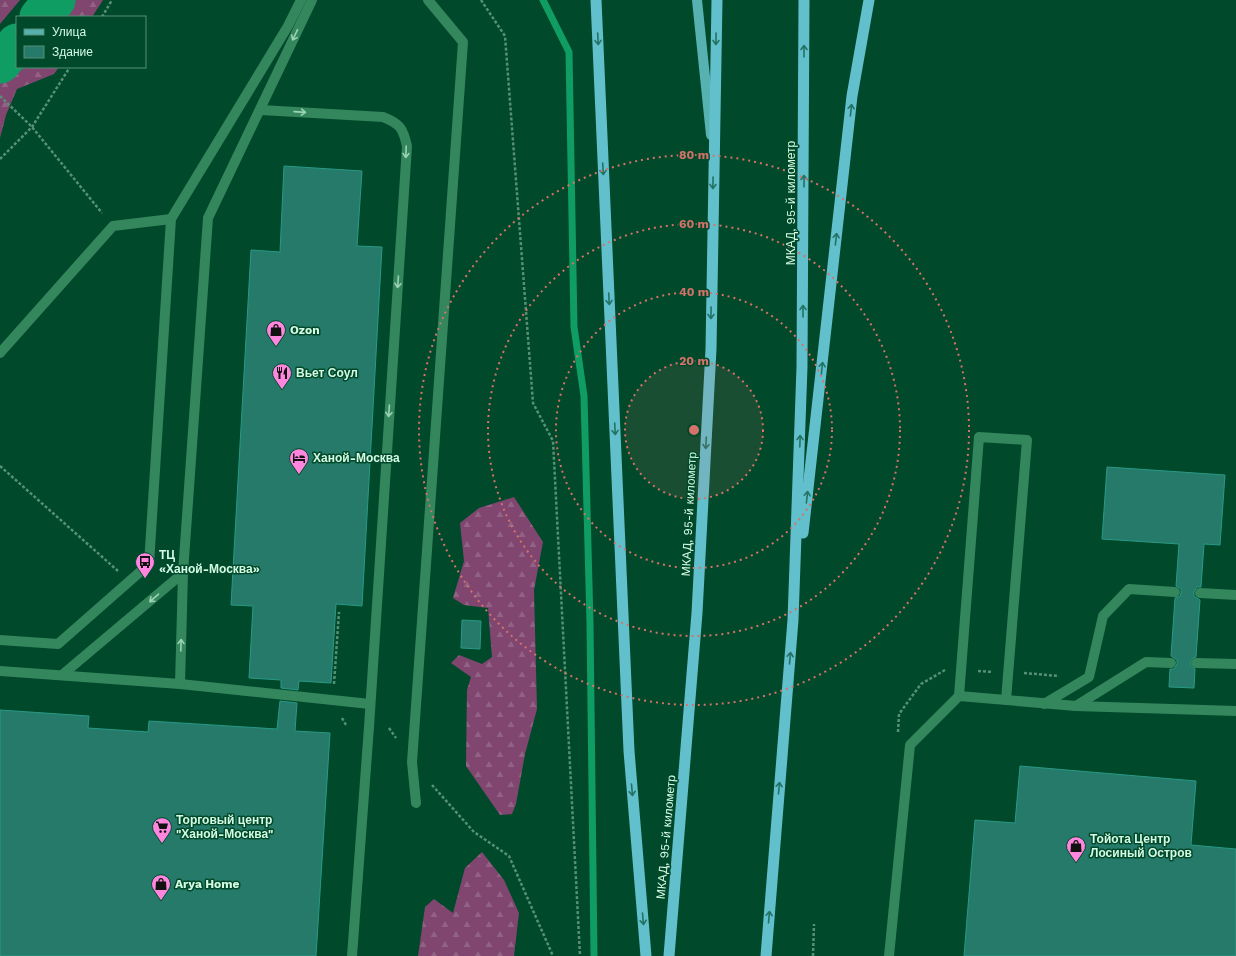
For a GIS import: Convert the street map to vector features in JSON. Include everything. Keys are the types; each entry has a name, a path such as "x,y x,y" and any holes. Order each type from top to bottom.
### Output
{"highway":[{"path":"596,0 629,751 646,956"},
{"name":"МКАД, 95-й километр","path":"669,956 698,597 711,349 713,162 717,0"},
{"name":"МКАД, 95-й километр","path":"766,956 793,620 802,367 804,0"},
{"path":"793,620 852,96 869,0"}],"main road":[{"path":"697,0 713,162"}],"street":[{"path":"0,640 58,644 149,564 170,219 288,26 301,0"},
{"path":"180,684 183,573 208,218 261,110 312,0"},
{"path":"416,803 412,762 462,42 428,0"},
{"path":"261,110 383,118 394,122 403,130 407,146 352,956"},
{"path":"0,353 113,226 170,219"},
{"path":"889,956 910,744 959,696 980,437 1027,440 1006,700"},
{"path":"62,676 183,573"},
{"path":"1044,704 1089,677 1103,616 1129,589 1176,592"},
{"path":"1200,593 1236,596"},
{"path":"1076,706 1146,662 1171,663"},
{"path":"1196,663 1236,664"},
{"path":"0,672 180,684 370,704"},
{"path":"959,696 1076,706 1236,711"}],"path":[{"path":"103,16 112,0"},
{"path":"482,0 505,36 532,403 553,441 580,956"},
{"path":"0,159 32,127 69,68"},
{"path":"0,96 32,127 113,226"},
{"path":"0,466 130,582"},
{"path":"339,612 332,701 346,725"},
{"path":"897,738 899,714 921,684 945,670 1009,672 1060,676"},
{"path":"389,728 412,762 474,832 509,856 553,956"},
{"path":"813,956 814,924"}],"green space":[{"path":"0,0 20,0 0,24"},
{"path":"67,0 103,0 93,16 54,16"},
{"path":"16,62 16,68 58,68 54,74 17,89 6,115 0,138 0,82"},
{"path":"514,497 543,542 534,590 537,709 525,754 516,804 512,814 500,815 466,766 467,690 471,677 451,663 459,655 482,664 492,657 488,608 464,605 453,598 464,561 460,523 479,508"},
{"path":"482,852 504,880 519,913 514,956 418,956 425,907 434,899 453,913 465,868"}],"building":[{"path":"284,166 362,171 357,246 382,247 362,606 336,604 331,683 299,681 298,690 281,688 281,680 249,678 253,606 231,605 251,250 280,252"},
{"path":"1107,467 1225,475 1220,545 1204,544 1201,587 1197,587 1194,592 1194,596 1200,600 1196,657 1190,662 1191,666 1195,669 1194,688 1169,687 1170,669 1174,669 1177,664 1177,660 1171,656 1175,598 1180,596 1181,593 1181,589 1176,586 1179,544 1102,539"},
{"path":"462,620 481,621 480,649 461,648"},
{"name":"Торговый центр \"Ханой-Москва\"","path":"280,701 297,703 295,731 330,733 316,956 0,956 0,710 89,716 88,728 148,732 149,721 277,729"},
{"name":"Тойота Центр Лосиный Остров","path":"1020,766 1196,781 1191,845 1236,849 1236,956 964,956 975,820 1015,823"}],"waterway":[{"path":"41,16 55,0"},
{"path":"543,0 569,52 574,327 584,396 590,622 594,956"},
{"path":"0,63 16,45"}],"place":[{"name":"Ozon","path":"276,347"},
{"name":"Вьет Соул","path":"282,390"},
{"name":"Ханой-Москва","path":"299,475"},
{"name":"ТЦ «Ханой-Москва»","path":"145,579"},
{"name":"Торговый центр \"Ханой-Москва\"","path":"162,844"},
{"name":"Тойота Центр Лосиный Остров","path":"1076,863"},
{"name":"Arya Home","path":"161,901"}]}
